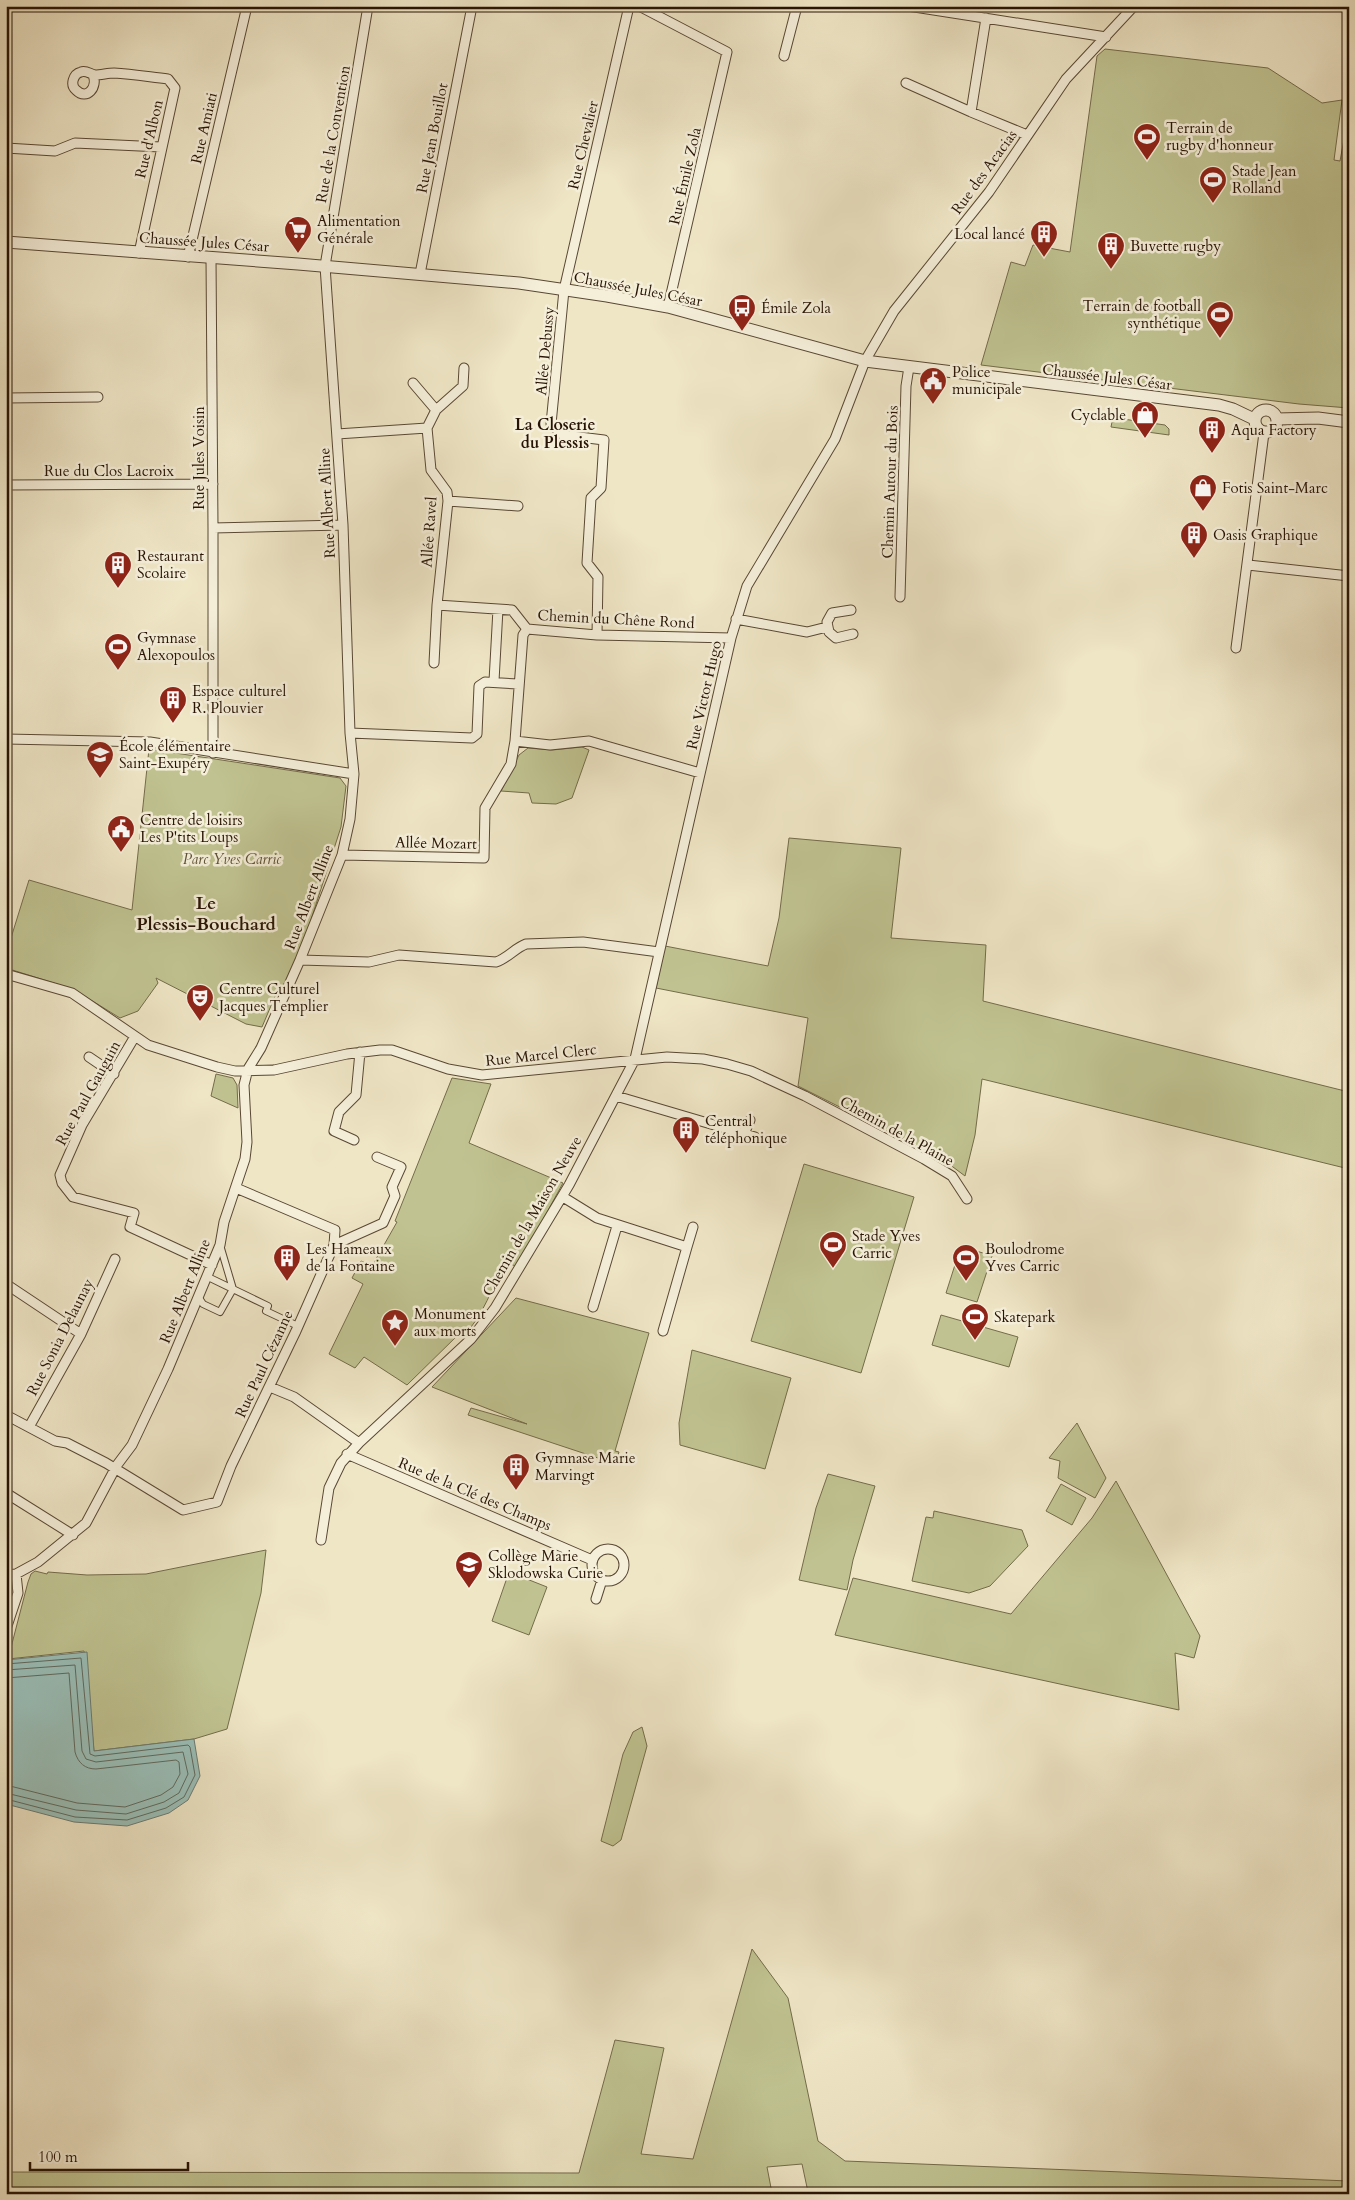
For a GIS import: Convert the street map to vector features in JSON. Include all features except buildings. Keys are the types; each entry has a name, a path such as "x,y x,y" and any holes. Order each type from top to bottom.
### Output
{"street":[{"name":"Rue Amiati","path":"188,257 246,6"},
{"name":"Rue de la Convention","path":"324,266 368,6"},
{"name":"Rue Jean Bouillot","path":"420,274 472,6"},
{"name":"Rue Chevalier","path":"564,290 629,6"},
{"name":"Rue Émile Zola","path":"639,6 727,52 668,308"},
{"path":"784,56 797,6"},
{"path":"908,6 1106,37"},
{"name":"Rue des Acacias","path":"865,361 894,311 988,192 1066,79 1134,6"},
{"path":"972,112 986,18"},
{"name":"Rue d'Albon","path":"92,75 112,73 168,79 175,88 160,147 139,253"},
{"path":"906,83 1028,136"},
{"path":"6,148 56,152 75,143 160,147"},
{"name":"Chaussée Jules César","path":"6,242 420,274 496,281 607,296 668,308 865,361 1218,405 1254,418"},
{"name":"Rue Jules Voisin","path":"211,258 213,528 343,525"},
{"name":"Rue Albert Alline","path":"11,1574 38,1562 86,1523 140,1428 199,1298 220,1245 224,1222 236,1188 246,1150 244,1085 248,1069 260,1048 300,960 342,855 350,819 354,774 350,733 343,525 324,266"},
{"name":"Allée Debussy","path":"564,290 551,424 563,435 604,440 601,488 591,498 587,563 598,577 597,635"},
{"name":"Rue Victor Hugo","path":"635,1059 736,619 752,577 834,439 865,361"},
{"name":"Chemin Autour du Bois","path":"900,597 906,386 909,367"},
{"path":"337,434 427,428 436,410 463,386 464,368"},
{"path":"413,383 436,410"},
{"path":"6,398 98,397"},
{"path":"1268,410 1274,413 1277,419 1275,428 1264,433 1256,428 1254,418 1261,411 1268,410"},
{"path":"1277,419 1318,418 1349,422"},
{"name":"Allée Ravel","path":"427,428 431,470 447,492 448,501 437,605 434,663"},
{"path":"1236,648 1264,433"},
{"name":"Rue du Clos Lacroix","path":"6,485 212,484"},
{"path":"448,501 518,506"},
{"path":"213,528 213,753"},
{"path":"1248,565 1349,576"},
{"path":"437,605 512,610 525,632"},
{"path":"494,681 498,609"},
{"path":"851,610 832,613 826,622 827,628 836,638 853,634"},
{"path":"736,619 807,632 827,628"},
{"name":"Chemin du Chêne Rond","path":"515,741 518,684 525,632 732,638"},
{"path":"350,733 476,737 478,734 479,686 484,682 494,681 518,684"},
{"path":"6,739 150,742 354,774"},
{"path":"515,741 550,745 589,741 700,773"},
{"name":"Allée Mozart","path":"342,855 484,858 485,808 511,764 515,741"},
{"path":"300,960 368,962 399,955 496,962 503,960 519,946 526,944 583,942 659,952"},
{"name":"Rue Marcel Clerc","path":"6,974 72,993 134,1038 148,1045 217,1068 236,1071 248,1069 263,1072 360,1052 392,1050 434,1066 482,1075 667,1057 703,1059 751,1070 805,1096"},
{"name":"Rue Paul Gauguin","path":"134,1038 82,1125 60,1175 62,1183 72,1197 134,1212 130,1227 212,1265"},
{"path":"354,1140 334,1131 339,1112 356,1095 360,1052"},
{"path":"89,1057 114,1074"},
{"name":"Chemin de la Maison Neuve","path":"321,1540 329,1488 341,1463 347,1454 470,1339 495,1308 563,1197 635,1059"},
{"path":"616,1096 754,1137"},
{"name":"Chemin de la Plaine","path":"805,1096 924,1158 952,1176 967,1199"},
{"path":"744,1134 750,1120"},
{"path":"236,1188 335,1230 334,1245 382,1223 394,1196 392,1187 401,1167 377,1157"},
{"path":"563,1197 598,1218 617,1226 687,1247"},
{"path":"593,1307 617,1226"},
{"path":"663,1331 694,1227"},
{"path":"199,1298 203,1304 220,1312 233,1289 220,1245"},
{"name":"Rue Paul Cézanne","path":"116,1469 183,1510 217,1502 231,1466 270,1387 334,1245"},
{"name":"Rue Sonia Delaunay","path":"28,1427 81,1334 115,1259"},
{"path":"208,1277 268,1306 266,1311 298,1326"},
{"path":"6,1284 81,1334"},
{"path":"270,1387 294,1397 359,1443"},
{"path":"6,1414 55,1441 67,1443 116,1469"},
{"name":"Rue de la Clé des Champs","path":"347,1454 592,1560"},
{"path":"6,1493 73,1535"},
{"path":"608,1549 614,1549 619,1553 624,1565 614,1579 602,1580 594,1574 592,1560 596,1554 608,1549"},
{"path":"6,1629 18,1593 11,1574"},
{"path":"596,1599 602,1580"}],"green space":[{"name":"Stade Jean Rolland","path":"1105,49 1268,68 1322,103 1342,100 1334,160 1340,161 1349,112 1349,408 1299,404 981,365 1011,262 1025,266 1033,245 1070,252 1097,56"},
{"path":"1116,418 1165,425 1169,429 1169,435 1111,427 1112,422"},
{"path":"582,747 589,750 572,798 556,804 532,803 529,793 501,791 519,755 528,748 552,750"},
{"name":"Parc Yves Carric","path":"149,749 340,778 346,786 341,827 298,960 282,996 276,994 262,1027 246,1024 156,978 158,983 138,1011 120,1018 73,989 6,968 6,954 29,880 132,910"},
{"path":"789,838 901,848 891,938 986,945 983,1001 1349,1092 1349,1169 982,1079 975,1135 965,1176 941,1158 798,1086 808,1018 656,988 665,946 768,966 779,918"},
{"path":"216,1074 233,1078 237,1085 238,1108 211,1096"},
{"path":"452,1078 491,1084 469,1143 563,1183 517,1267 505,1261 487,1301 470,1328 463,1336 459,1334 407,1385 364,1357 355,1368 329,1354 363,1284 352,1278 361,1261 372,1266 397,1222 395,1221"},
{"name":"Stade Yves Carric","path":"804,1164 914,1197 861,1373 751,1341"},
{"name":"Boulodrome Yves Carric","path":"961,1246 992,1256 977,1302 946,1293"},
{"path":"516,1298 649,1333 615,1451 619,1452 616,1461 603,1457 601,1459 468,1415 471,1408 527,1424 432,1387"},
{"name":"Skatepark","path":"941,1315 1018,1337 1009,1367 932,1345"},
{"path":"692,1350 791,1378 765,1469 680,1445 679,1423"},
{"path":"1077,1423 1106,1478 1095,1498 1058,1478 1060,1461 1049,1458"},
{"path":"828,1474 875,1486 853,1560 847,1590 799,1580 816,1508"},
{"path":"1116,1481 1200,1636 1194,1658 1175,1653 1179,1710 835,1635 853,1578 1011,1614 1092,1518"},
{"path":"1061,1484 1086,1498 1072,1525 1046,1511"},
{"path":"934,1511 1022,1530 1028,1546 990,1586 969,1593 912,1581 926,1517 933,1518"},
{"path":"266,1550 261,1593 227,1729 194,1739 94,1751 84,1651 8,1659 28,1582 31,1574 35,1571 47,1574 48,1572 87,1575 146,1574"},
{"path":"509,1572 547,1587 529,1635 492,1621"},
{"path":"642,1727 647,1746 621,1840 613,1846 601,1841 623,1754 633,1732"},
{"path":"752,1949 788,1998 818,2141 845,2161 1349,2181 1349,2194 808,2192 802,2164 767,2167 772,2193 6,2191 6,2172 579,2173 615,2040 664,2048 641,2154 693,2159"}],"water":[{"path":"87,1652 94,1751 194,1739 200,1776 188,1800 169,1813 127,1826 74,1822 6,1804 6,1660"}],"place":[{"name":"Terrain de rugby d'honneur","path":"1147,161"},
{"name":"Stade Jean Rolland","path":"1213,204"},
{"name":"Alimentation Générale","path":"298,254"},
{"name":"Local lancé","path":"1044,258"},
{"name":"Buvette rugby","path":"1111,270"},
{"name":"Émile Zola","path":"742,332"},
{"name":"Terrain de football synthétique","path":"1220,339"},
{"name":"Police municipale","path":"933,405"},
{"name":"Cyclable","path":"1145,439"},
{"name":"Aqua Factory","path":"1212,454"},
{"name":"Fotis Saint-Marc","path":"1203,512"},
{"name":"Oasis Graphique","path":"1194,559"},
{"name":"Restaurant Scolaire","path":"118,589"},
{"name":"Gymnase Alexopoulos","path":"118,671"},
{"name":"Espace culturel R. Plouvier","path":"173,724"},
{"name":"École élémentaire Saint-Exupéry","path":"100,779"},
{"name":"Centre de loisirs Les P'tits Loups","path":"121,853"},
{"name":"Centre Culturel Jacques Templier","path":"200,1022"},
{"name":"Central téléphonique","path":"686,1154"},
{"name":"Stade Yves Carric","path":"833,1269"},
{"name":"Les Hameaux de la Fontaine","path":"287,1282"},
{"name":"Boulodrome Yves Carric","path":"966,1282"},
{"name":"Skatepark","path":"975,1341"},
{"name":"Monument aux morts","path":"395,1347"},
{"name":"Gymnase Marie Marvingt","path":"516,1491"},
{"name":"Collège Marie Sklodowska Curie","path":"469,1589"}],"district":[{"name":"La Closerie du Plessis","path":"555,434"},
{"name":"Le Plessis-Bouchard","path":"206,913"}]}
